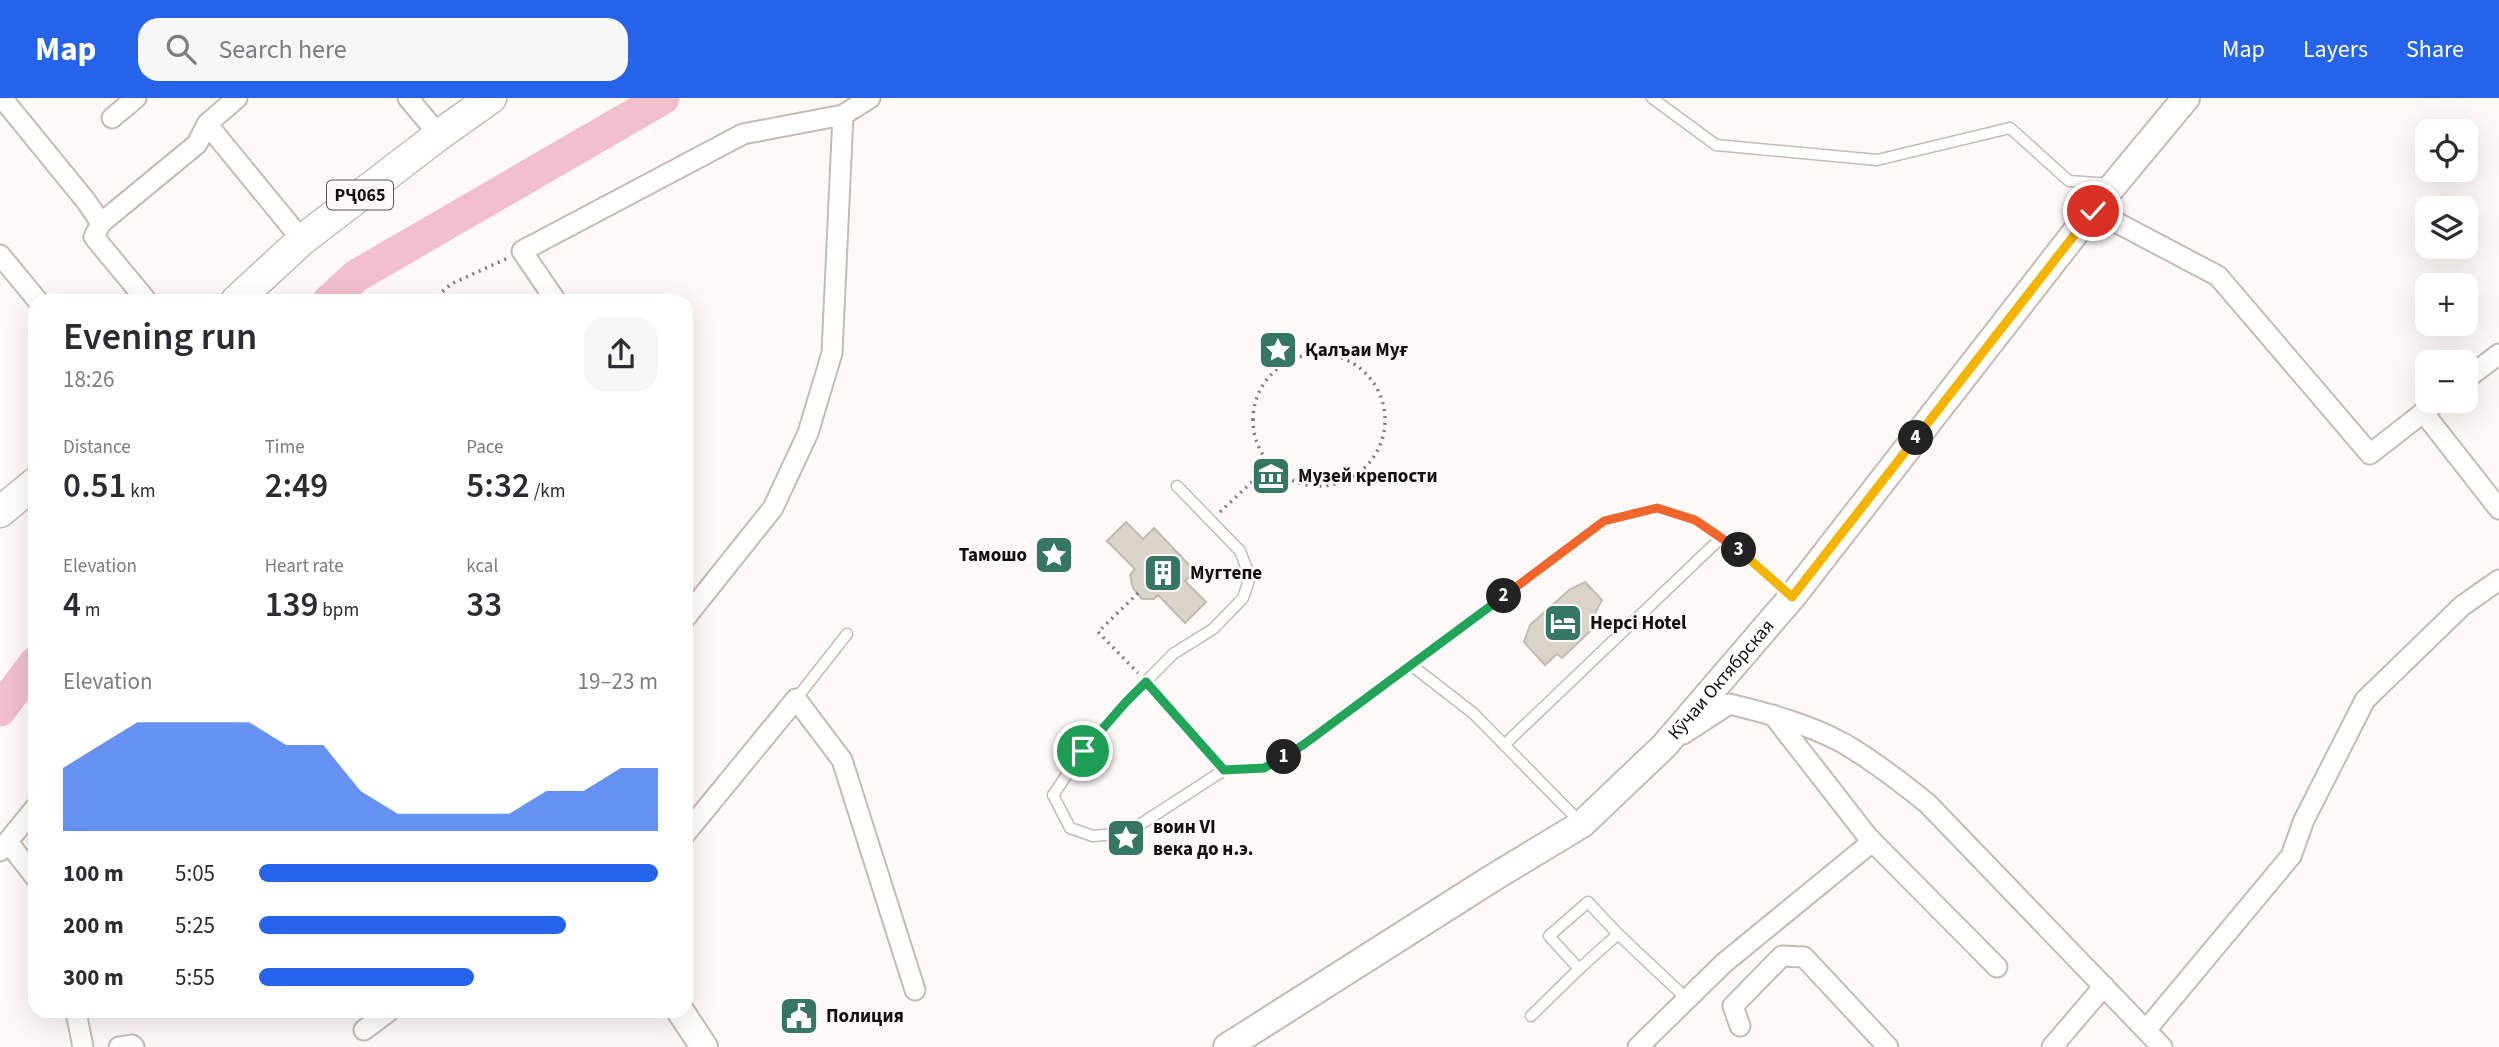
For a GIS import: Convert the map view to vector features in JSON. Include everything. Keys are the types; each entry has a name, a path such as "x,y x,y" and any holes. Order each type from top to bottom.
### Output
{"main road":[{"name":"РҶ065","path":"244,294 302,240 491,98"},
{"name":"Кӯчаи Октябрская","path":"1227,1047 1582,824 1664,746 1792,597 2180,100"},
{"path":"0,512 28,489"},
{"path":"685,1018 704,1047"}],"street":[{"path":"2,98 101,223"},
{"path":"112,118 136,98"},
{"path":"141,294 93,237 101,223 197,144 207,124 237,98"},
{"path":"408,98 439,135"},
{"path":"551,294 522,251 743,134 843,115 870,98"},
{"path":"693,608 773,508 808,433 832,353 843,115"},
{"path":"207,124 302,240"},
{"path":"2093,211 2218,276 2370,454 2421,413"},
{"path":"0,255 32,294"},
{"path":"2478,370 2499,354"},
{"path":"2435,413 2499,509"},
{"path":"2146,1030 2291,856 2304,820 2365,700 2462,606 2499,580"},
{"path":"693,824 796,699 842,760 915,990"},
{"path":"1664,746 1729,704 1773,714 1841,742 1891,773 1928,804 2162,1047"},
{"path":"1773,714 1872,842 1997,968"},
{"path":"28,817 4,847 28,870"},
{"path":"1638,1047 1724,963 1872,842"},
{"path":"1741,1026 1733,1006 1782,956 1804,957 1888,1047"},
{"path":"2052,1047 2104,986"},
{"path":"77,1018 83,1047"},
{"path":"364,1030 380,1018"},
{"path":"119,1047 134,1047"}],"lane":[{"path":"1652,98 1716,145 1877,160 2010,128 2069,181 2115,184"},
{"path":"1177,486 1240,551 1250,577 1243,598 1213,629 1172,654 1083,751 1053,795 1070,828 1094,836 1127,833 1224,770 1264,768 1303,745 1604,521 1657,508 1695,520 1746,555 1792,597"},
{"path":"1504,745 1722,537"},
{"path":"796,699 847,634"},
{"path":"1411,665 1473,713 1582,824"},
{"path":"1579,969 1549,936 1588,902 1687,999"},
{"path":"1531,1016 1618,934"}],"path":[{"path":"440,294 451,284 522,251"},
{"path":"1321,353 1347,359 1368,374 1382,397 1386,423 1380,448 1365,469 1342,483 1316,487 1291,481 1270,465 1256,443 1252,417 1258,392 1273,370 1296,357 1321,353"},
{"path":"1210,521 1270,465"},
{"path":"1138,593 1098,632 1224,770"}],"building":[{"name":"Мугтепе","path":"1126,522 1143,539 1154,528 1195,571 1185,581 1206,602 1185,623 1158,595 1154,599 1142,599 1133,588 1130,575 1135,569 1107,541"},
{"path":"1585,582 1602,600 1594,615 1600,622 1562,658 1557,654 1545,665 1524,642 1530,625 1569,590"}],"waterway":[{"path":"337,294 356,276 663,98"},
{"path":"0,710 28,672"}],"place":[{"name":"Қалъаи Муғ","path":"1278,350"},
{"name":"Музей крепости","path":"1271,476"},
{"name":"Тамошо","path":"1054,555"},
{"name":"Мугтепе","path":"1163,573"},
{"name":"Hepci Hotel","path":"1563,623"},
{"name":"воин VI века до н.э.","path":"1126,838"},
{"name":"Полиция","path":"799,1016"}],"route":[{"path":"1083,751 1146,682 1224,770 1264,768 1303,745 1604,521 1657,508 1695,520 1722,537 1792,597 2093,211"}]}
